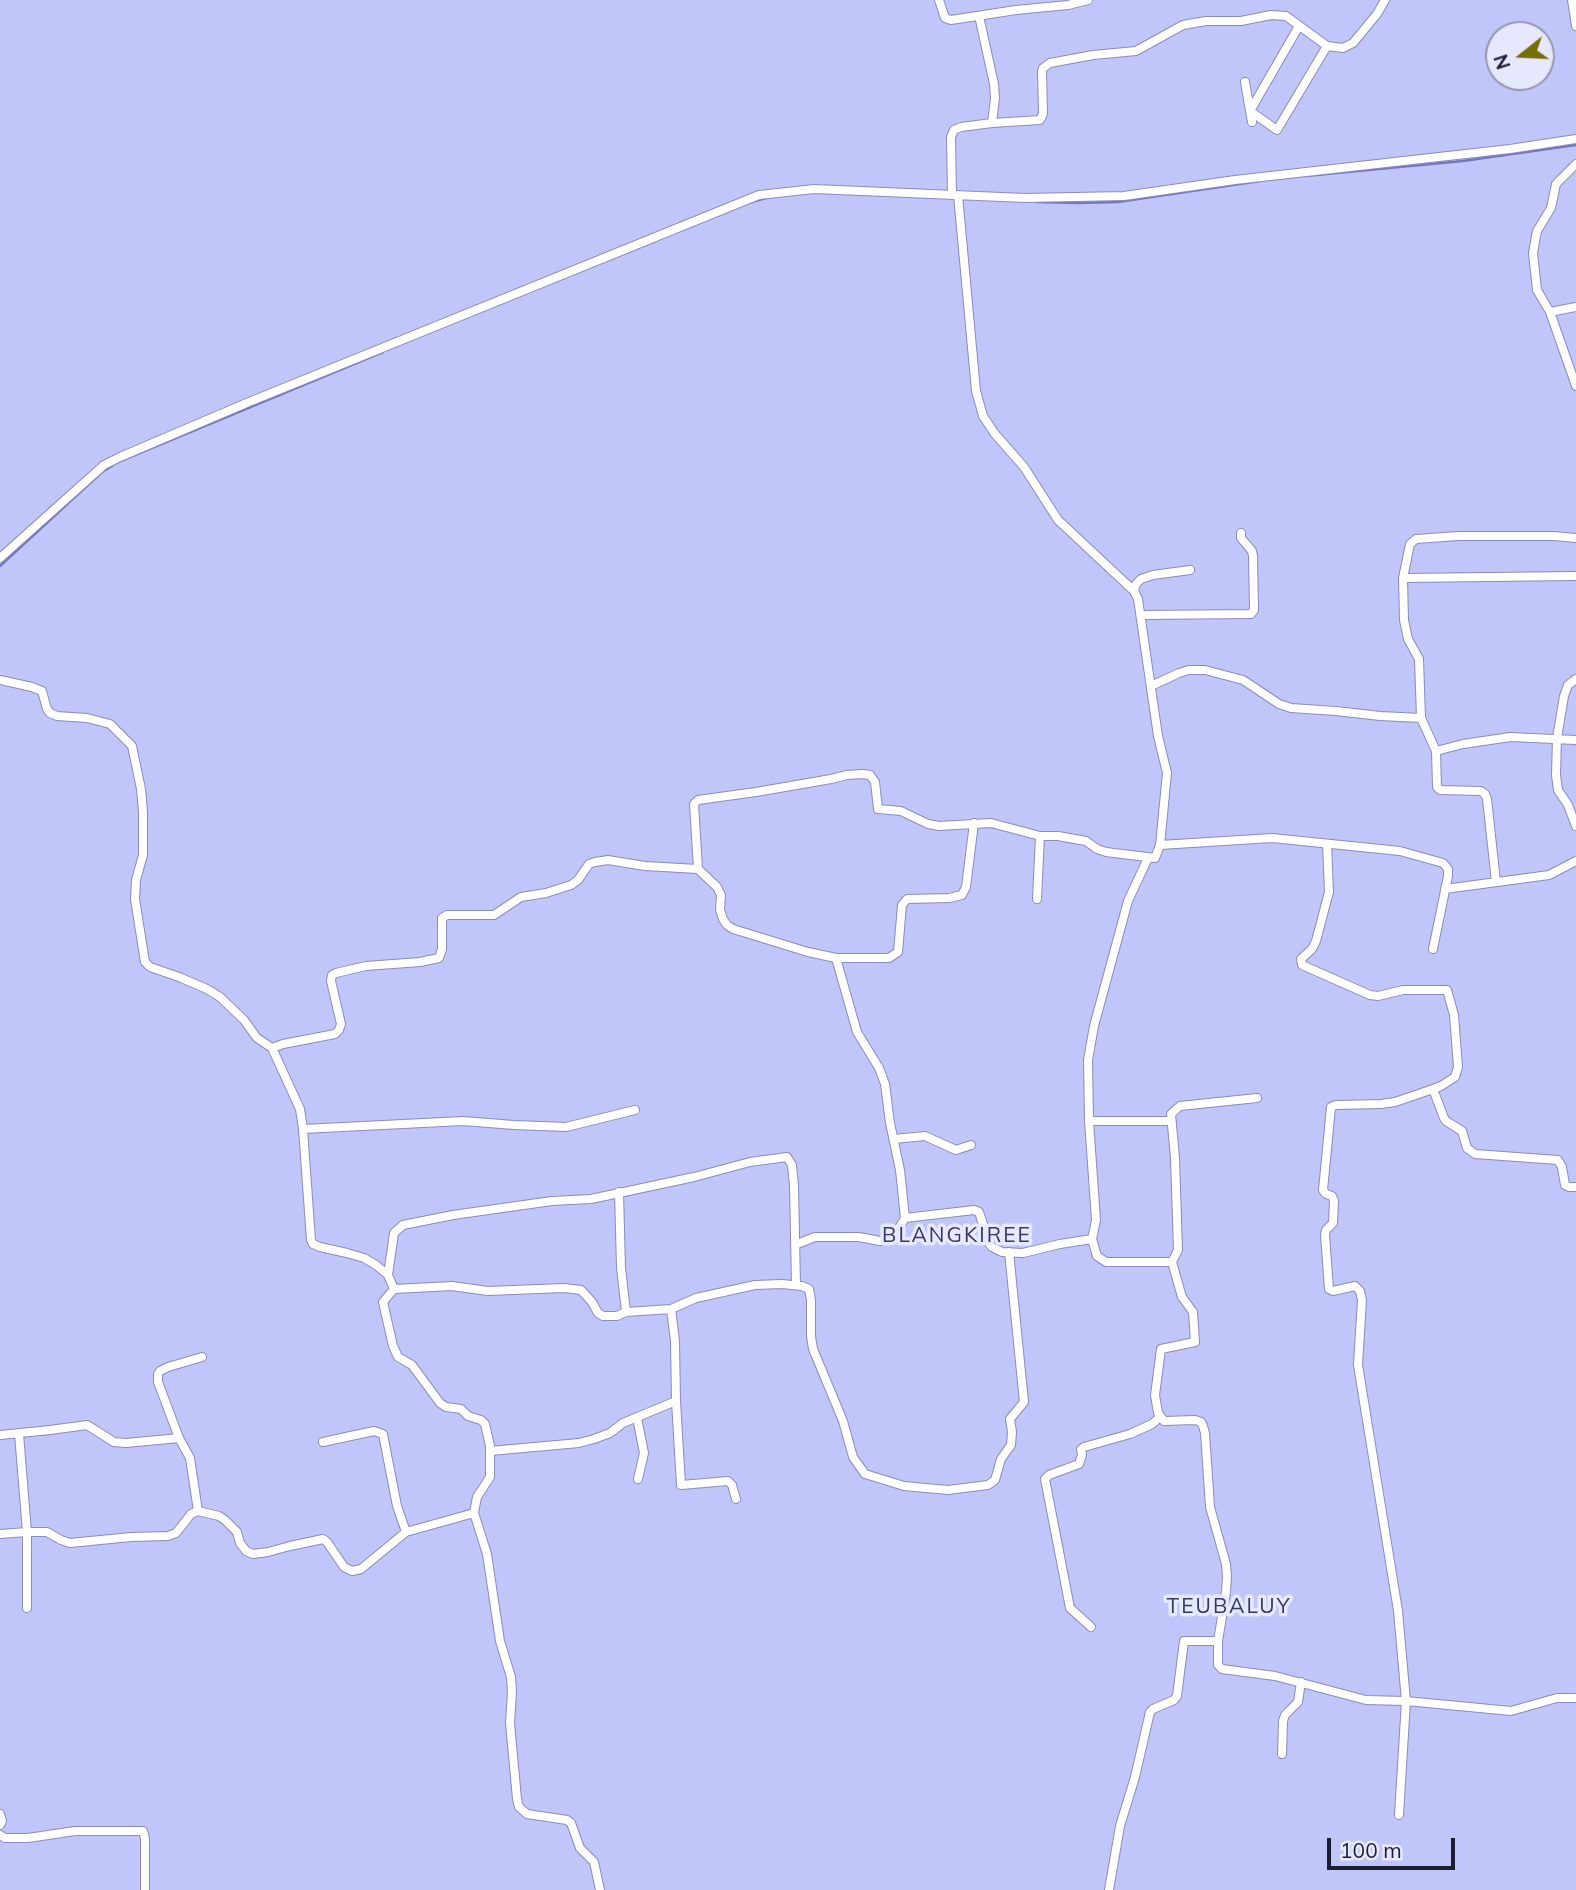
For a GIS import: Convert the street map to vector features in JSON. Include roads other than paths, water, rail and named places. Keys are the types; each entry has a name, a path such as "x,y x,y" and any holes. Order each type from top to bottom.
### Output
{"street":[{"path":"939,0 947,20 1068,5 1088,0"},
{"path":"698,869 696,801 862,774 870,775 875,782 878,809 901,811 928,824 939,826 991,823 1041,836 1086,841 1106,852 1155,858 1160,845 1167,773 1157,736 1138,598 1134,591 1058,520 1024,467 988,425 979,404 951,137 954,130 961,127 1040,120 1043,114 1042,71 1051,63 1136,51 1183,25 1206,21 1241,21 1271,15 1286,16 1327,46 1343,48 1353,43 1377,15 1385,0"},
{"path":"1572,0 1576,26"},
{"path":"979,16 994,84 992,123"},
{"path":"1250,111 1299,26"},
{"path":"1250,111 1277,130 1327,46"},
{"path":"1245,82 1252,122"},
{"path":"0,558 104,465 120,457 743,200 772,192 814,189 1048,199 1124,196 1576,139"},
{"path":"1576,164 1556,184 1551,208 1536,232 1534,241 1537,290 1550,312 1576,386"},
{"path":"1550,312 1576,307"},
{"path":"1141,615 1253,613 1252,551 1241,538 1241,533"},
{"path":"1496,882 1485,794 1481,791 1440,790 1437,787 1436,751 1421,719 1419,659 1408,639 1404,620 1403,578 1410,544 1416,538 1458,536 1576,538"},
{"path":"1134,591 1141,579 1190,570"},
{"path":"1403,578 1576,576"},
{"path":"1150,686 1189,670 1205,670 1243,680 1279,704 1291,708 1421,719"},
{"path":"0,680 42,691 50,713 107,722 132,746 143,812 143,855 136,880 135,900 145,961 150,967 179,977 220,997 257,1038 272,1048 300,1110 309,1234 313,1244 364,1258 388,1275 394,1289"},
{"path":"1576,680 1568,685 1564,696 1557,738 1557,785 1576,826"},
{"path":"1436,751 1510,737 1576,740"},
{"path":"272,1048 335,1034 339,1030 341,1024 331,981 336,972 439,958 442,949 442,918 447,915 494,915 521,897 571,885 589,864 595,862 615,861 698,869 717,887 721,895 720,910 727,925 808,953 836,958 889,958 898,952 902,905 907,899 962,895 966,887 974,823"},
{"path":"1037,899 1041,836"},
{"path":"1160,845 1272,838 1399,851 1443,863 1448,869 1433,948"},
{"path":"1327,844 1327,903 1316,940 1301,958 1302,965 1370,995 1378,996 1403,990 1447,989 1454,1015 1458,1067 1455,1077 1441,1086 1395,1102 1331,1107 1323,1186 1324,1192 1332,1196 1334,1201 1333,1223 1325,1235 1329,1289 1333,1291 1355,1286 1360,1291 1362,1300 1358,1364 1398,1611 1406,1701 1399,1815"},
{"path":"1148,858 1128,901 1094,1026 1088,1060 1096,1220 1092,1239 1097,1256 1106,1262 1172,1262"},
{"path":"1445,889 1549,875 1576,861"},
{"path":"797,1244 815,1237 859,1237 880,1241 895,1235 905,1218 900,1170 885,1084 879,1068 857,1032 836,958"},
{"path":"1433,1089 1444,1118 1462,1130 1468,1150 1475,1154 1558,1160 1562,1164 1565,1185 1576,1188"},
{"path":"1257,1097 1180,1106 1171,1114 1178,1250 1172,1262 1182,1297 1193,1314 1196,1340 1192,1344 1164,1347 1160,1352 1155,1395 1160,1417 1166,1422 1198,1420 1205,1433 1210,1507 1226,1564 1226,1592 1217,1641 1218,1665 1222,1669 1275,1676 1366,1700 1511,1711 1557,1698 1576,1698"},
{"path":"303,1129 463,1121 566,1127 635,1110"},
{"path":"1089,1121 1171,1121"},
{"path":"894,1139 925,1136 956,1150 971,1145"},
{"path":"388,1275 394,1233 402,1225 552,1201 591,1199 750,1162 787,1157 792,1164 797,1244 796,1285"},
{"path":"619,1192 621,1268 626,1312"},
{"path":"905,1218 974,1210 979,1212 989,1244 1002,1252 1023,1253 1092,1239"},
{"path":"600,1890 594,1862 580,1848 571,1824 567,1820 527,1814 519,1807 517,1799 510,1677 500,1641 490,1570 474,1513 477,1497 490,1477 490,1451 483,1421 468,1416 461,1409 446,1407 440,1403 412,1365 397,1354 383,1302 394,1289 452,1286 488,1291 564,1288 581,1290 603,1317 626,1312 671,1309 696,1298 755,1286 782,1284 809,1289 814,1349 843,1421 853,1457 865,1474 904,1486 948,1490 978,1486 995,1480 1001,1459 1011,1445 1010,1419 1024,1402 1009,1252"},
{"path":"671,1309 675,1341 681,1485 728,1481 736,1499"},
{"path":"198,1511 190,1458 179,1438 158,1382 158,1374 168,1367 202,1357"},
{"path":"490,1451 579,1443 594,1439 610,1433 623,1423 676,1401"},
{"path":"1091,1627 1070,1608 1045,1479 1079,1464 1081,1449 1084,1447 1130,1434 1152,1424 1160,1417"},
{"path":"637,1418 644,1453 638,1479"},
{"path":"0,1435 87,1425 114,1442 179,1438"},
{"path":"323,1442 374,1431 383,1434 397,1506 405,1532"},
{"path":"19,1434 27,1532 27,1608"},
{"path":"0,1534 47,1532 70,1543 168,1536 176,1533 191,1514 198,1511 225,1520 237,1532 246,1551 253,1554 323,1539 344,1567 352,1571 361,1569 405,1532 474,1513"},
{"path":"1109,1890 1120,1826 1150,1713 1177,1696 1184,1641 1217,1641"},
{"path":"1282,1754 1283,1721 1285,1715 1298,1702 1301,1682"},
{"path":"0,1814 0,1825"},
{"path":"0,1835 5,1838 28,1838 75,1831 143,1831 145,1890"}],"waterway":[{"path":"1305,176 1463,161 1576,145"},
{"path":"1037,202 1118,202 1260,181"},
{"path":"752,202 766,198"},
{"path":"118,462 383,352"},
{"path":"0,566 102,472 112,466"}],"district":[{"name":"BLANGKIREE","path":"957,1236"},
{"name":"TEUBALUY","path":"1229,1607"}]}
